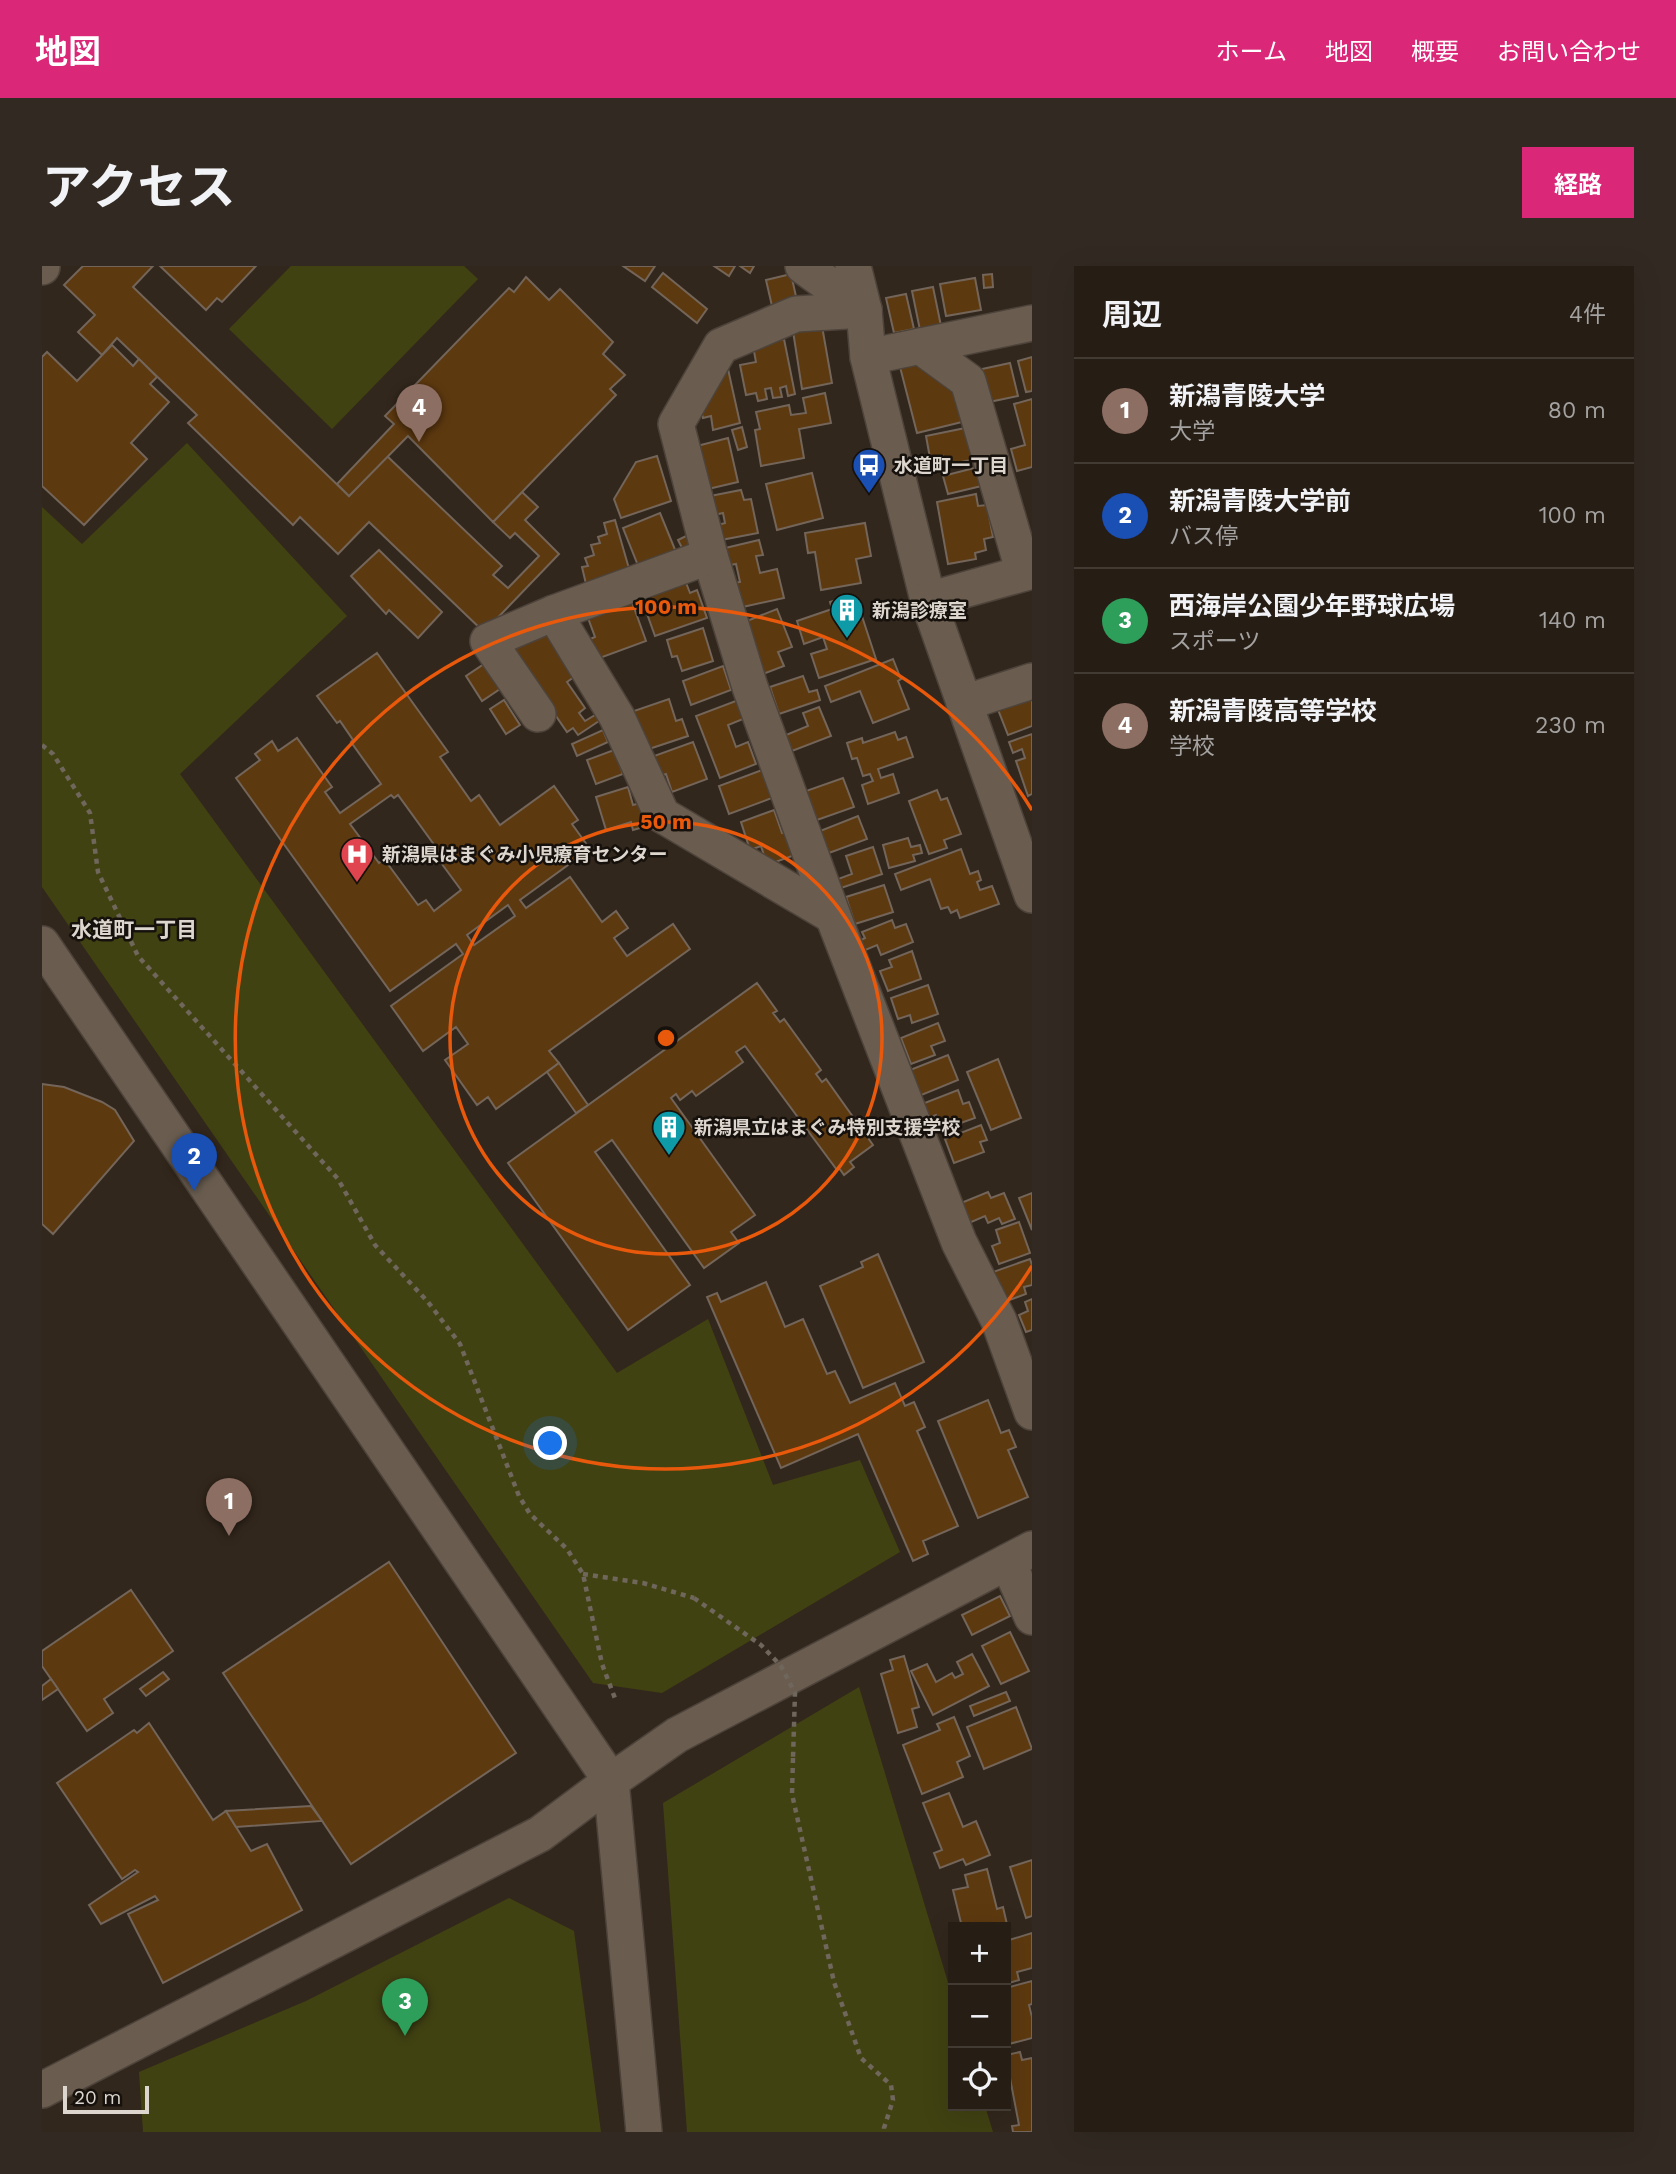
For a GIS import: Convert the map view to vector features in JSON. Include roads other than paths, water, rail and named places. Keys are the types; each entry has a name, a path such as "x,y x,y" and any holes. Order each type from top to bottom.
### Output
{"street":[{"path":"803,266 864,310"},
{"path":"853,266 864,310 868,357 928,600 1032,895"},
{"path":"864,310 796,314 721,346 676,424 710,556 750,687 833,916 959,1242 999,1321 1032,1412"},
{"path":"868,357 1032,323"},
{"path":"920,346 968,381 1028,572 928,600"},
{"path":"538,714 488,641 554,613 710,556"},
{"path":"554,613 617,717 662,815 833,916"},
{"path":"964,703 1032,681"},
{"path":"42,944 611,1781 644,2132"},
{"path":"42,2090 540,1834 677,1735 1020,1555 1032,1617"}],"place":[{"name":"新潟青陵高等学校","path":"419,442"},
{"name":"水道町一丁目","path":"869,495"},
{"name":"新潟診療室","path":"847,640"},
{"name":"新潟県はまぐみ小児療育センター","path":"357,884"},
{"name":"新潟県立はまぐみ特別支援学校","path":"669,1157"},
{"name":"新潟青陵大学前","path":"194,1191"},
{"name":"新潟青陵大学","path":"229,1536"},
{"name":"西海岸公園少年野球広場","path":"405,2036"}],"district":[{"name":"水道町一丁目","path":"134,930"}]}
